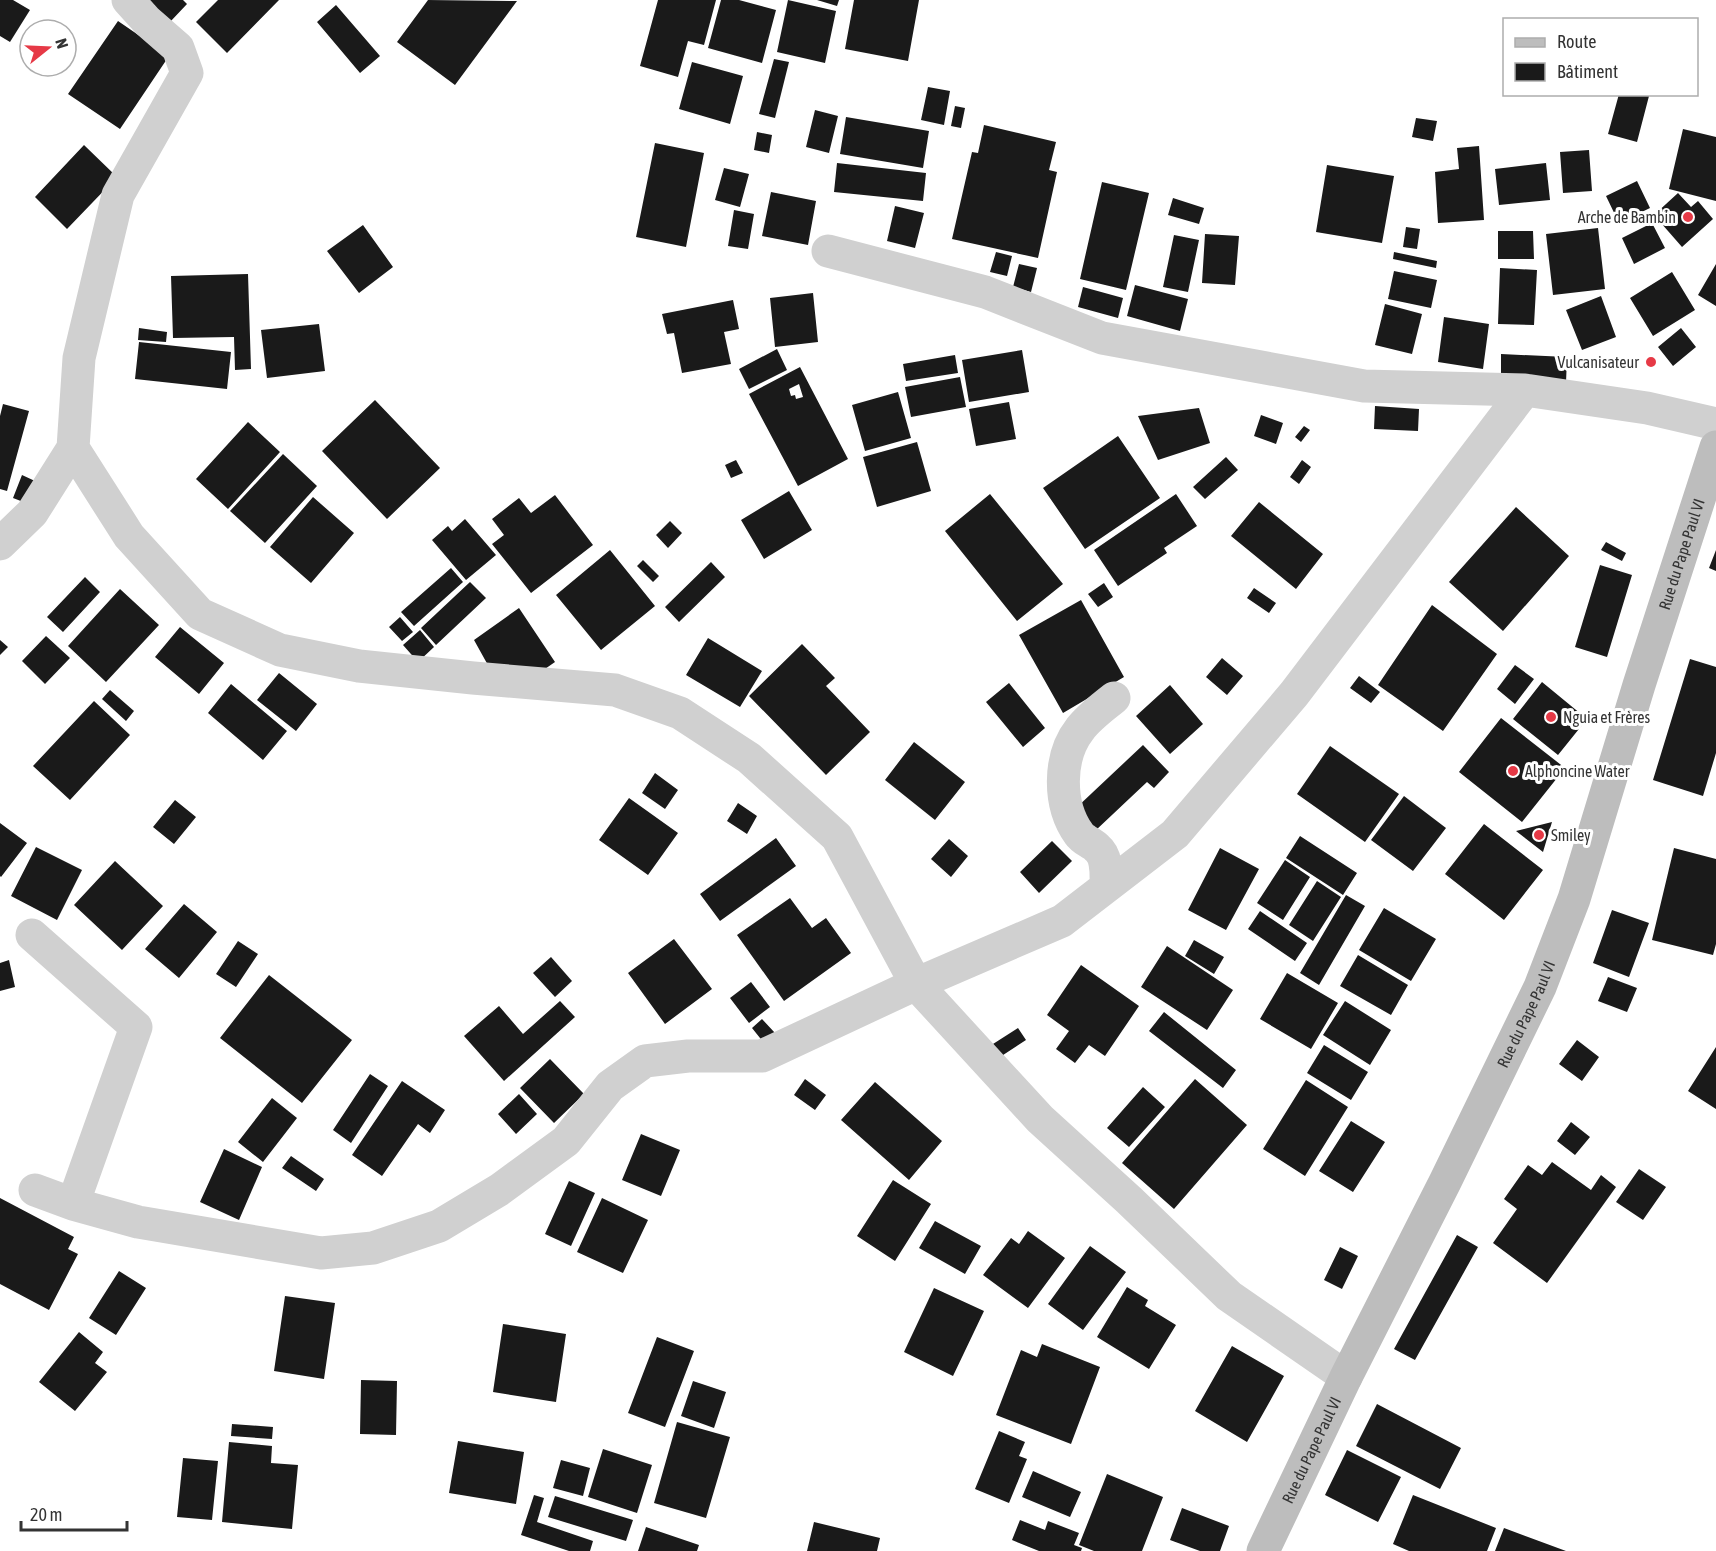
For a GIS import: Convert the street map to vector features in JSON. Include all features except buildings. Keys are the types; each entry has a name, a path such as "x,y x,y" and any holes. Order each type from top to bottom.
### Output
{"street":[{"path":"0,544 32,513 73,448 79,358 118,195 187,73 178,48 147,21 128,0"},
{"path":"828,250 985,292 1102,338 1364,386 1525,390 1647,408 1716,424"},
{"path":"35,1190 73,1204 138,1222 321,1253 373,1248 439,1226 499,1191 566,1142 610,1086 645,1061 688,1056 762,1056 916,984 1062,921 1175,834 1294,694 1525,390"},
{"name":"Rue du Pape Paul VI","path":"1263,1551 1346,1377 1540,987 1574,899 1639,685 1716,447"},
{"path":"73,448 129,536 201,614 280,650 371,667 615,690 680,713 748,758 837,837 916,984 1040,1119 1229,1296 1346,1377"},
{"path":"1106,887 1107,869 1100,850 1080,835 1068,810 1064,787 1064,762 1080,728 1114,698"},
{"path":"32,935 136,1027 73,1204"}],"place":[{"name":"Arche de Bambin","path":"1688,217"},
{"name":"Vulcanisateur","path":"1651,362"},
{"name":"Nguia et Frères","path":"1551,717"},
{"name":"Alphoncine Water","path":"1513,771"},
{"name":"Smiley","path":"1539,835"}]}
